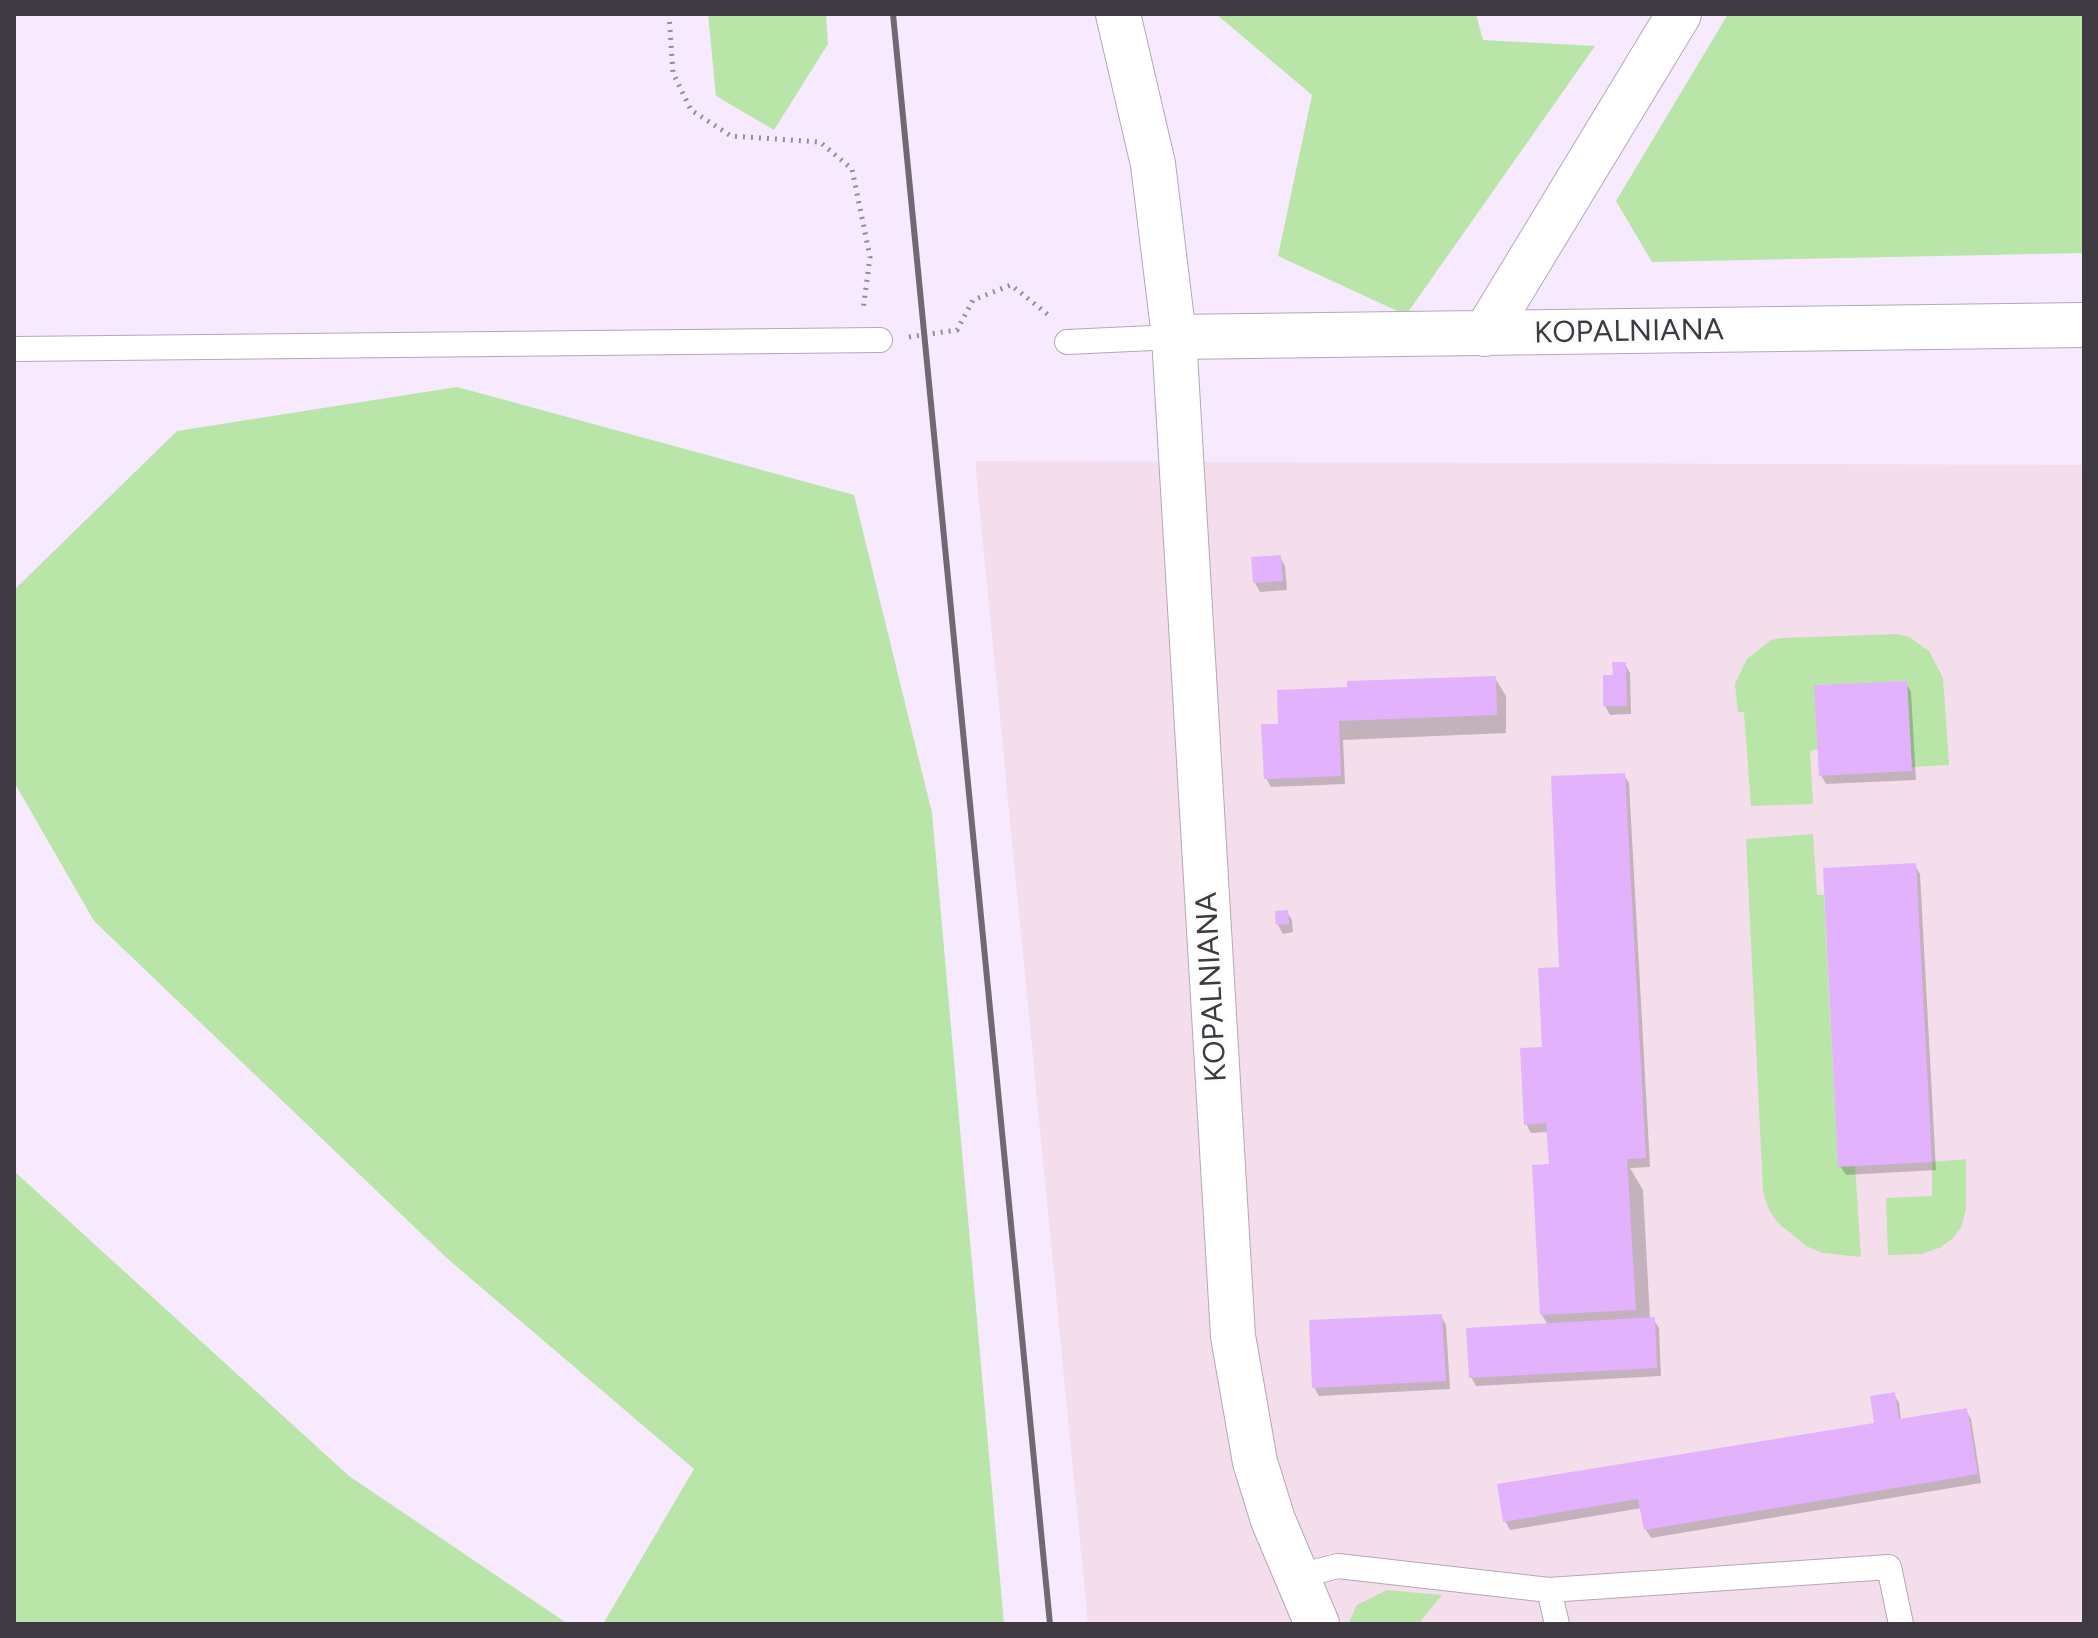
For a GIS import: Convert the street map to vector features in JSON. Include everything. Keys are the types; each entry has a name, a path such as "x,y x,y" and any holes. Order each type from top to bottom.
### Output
{"street":[{"name":"KOPALNIANA","path":"1118,14 1153,164 1174,337 1233,1336 1255,1462 1273,1520 1317,1624"},
{"path":"1485,334 1679,14"},
{"name":"KOPALNIANA","path":"1174,337 2084,325"}],"lane":[{"path":"1074,342 1174,337"},
{"path":"14,349 870,340"},
{"path":"1295,1577 1338,1566 1549,1590 1889,1567 1901,1624"},
{"path":"1549,1590 1557,1624"}],"path":[{"path":"669,14 673,73 691,110 731,136 820,142 852,169 870,257 870,340 957,330 973,300 1011,285 1074,342"}],"shaded area":[{"path":"975,461 2084,465 2084,1624 1088,1624"}],"green space":[{"path":"708,14 826,14 828,44 774,130 716,96"},
{"path":"1216,14 1476,14 1483,40 1595,46 1406,315 1278,256 1312,95"},
{"path":"1728,14 2084,14 2084,253 1652,262 1616,201"},
{"path":"457,387 854,495 932,813 1004,1624 603,1624 694,1469 449,1260 94,921 14,782 14,590 177,431"},
{"path":"1897,634 1909,637 1929,651 1943,678 1949,765 1912,767 1907,681 1815,685 1818,749 1810,751 1813,804 1751,806 1744,712 1738,712 1735,684 1747,659 1771,640 1783,638"},
{"path":"1813,834 1817,895 1824,895 1838,1166 1855,1166 1861,1257 1823,1253 1806,1246 1778,1223 1769,1210 1763,1192 1746,839"},
{"path":"1966,1159 1966,1208 1962,1226 1952,1239 1939,1248 1921,1254 1888,1255 1886,1198 1932,1196 1932,1162"},
{"path":"14,1171 349,1476 568,1624 14,1624"},
{"path":"1387,1590 1442,1595 1418,1624 1348,1624 1357,1605"}],"building":[{"path":"1281,555 1283,581 1253,583 1251,557"},
{"path":"1612,662 1626,662 1627,706 1603,706 1603,675 1613,675"},
{"path":"1496,676 1497,715 1339,721 1341,776 1264,779 1261,724 1278,724 1277,690 1347,687 1347,681"},
{"path":"1907,681 1912,771 1819,776 1814,685"},
{"path":"1625,773 1646,1158 1627,1159 1636,1310 1540,1315 1532,1165 1549,1164 1546,1123 1524,1125 1520,1048 1542,1047 1538,968 1559,967 1551,776"},
{"path":"1916,863 1932,1162 1838,1167 1823,868"},
{"path":"1288,910 1289,924 1276,925 1275,911"},
{"path":"1442,1314 1446,1381 1312,1388 1309,1320"},
{"path":"1655,1317 1657,1368 1469,1378 1466,1328"},
{"path":"1895,1392 1899,1419 1967,1408 1978,1474 1644,1530 1638,1499 1503,1522 1497,1484 1874,1423 1870,1396"}],"railway":[{"path":"893,14 1050,1624"}]}
